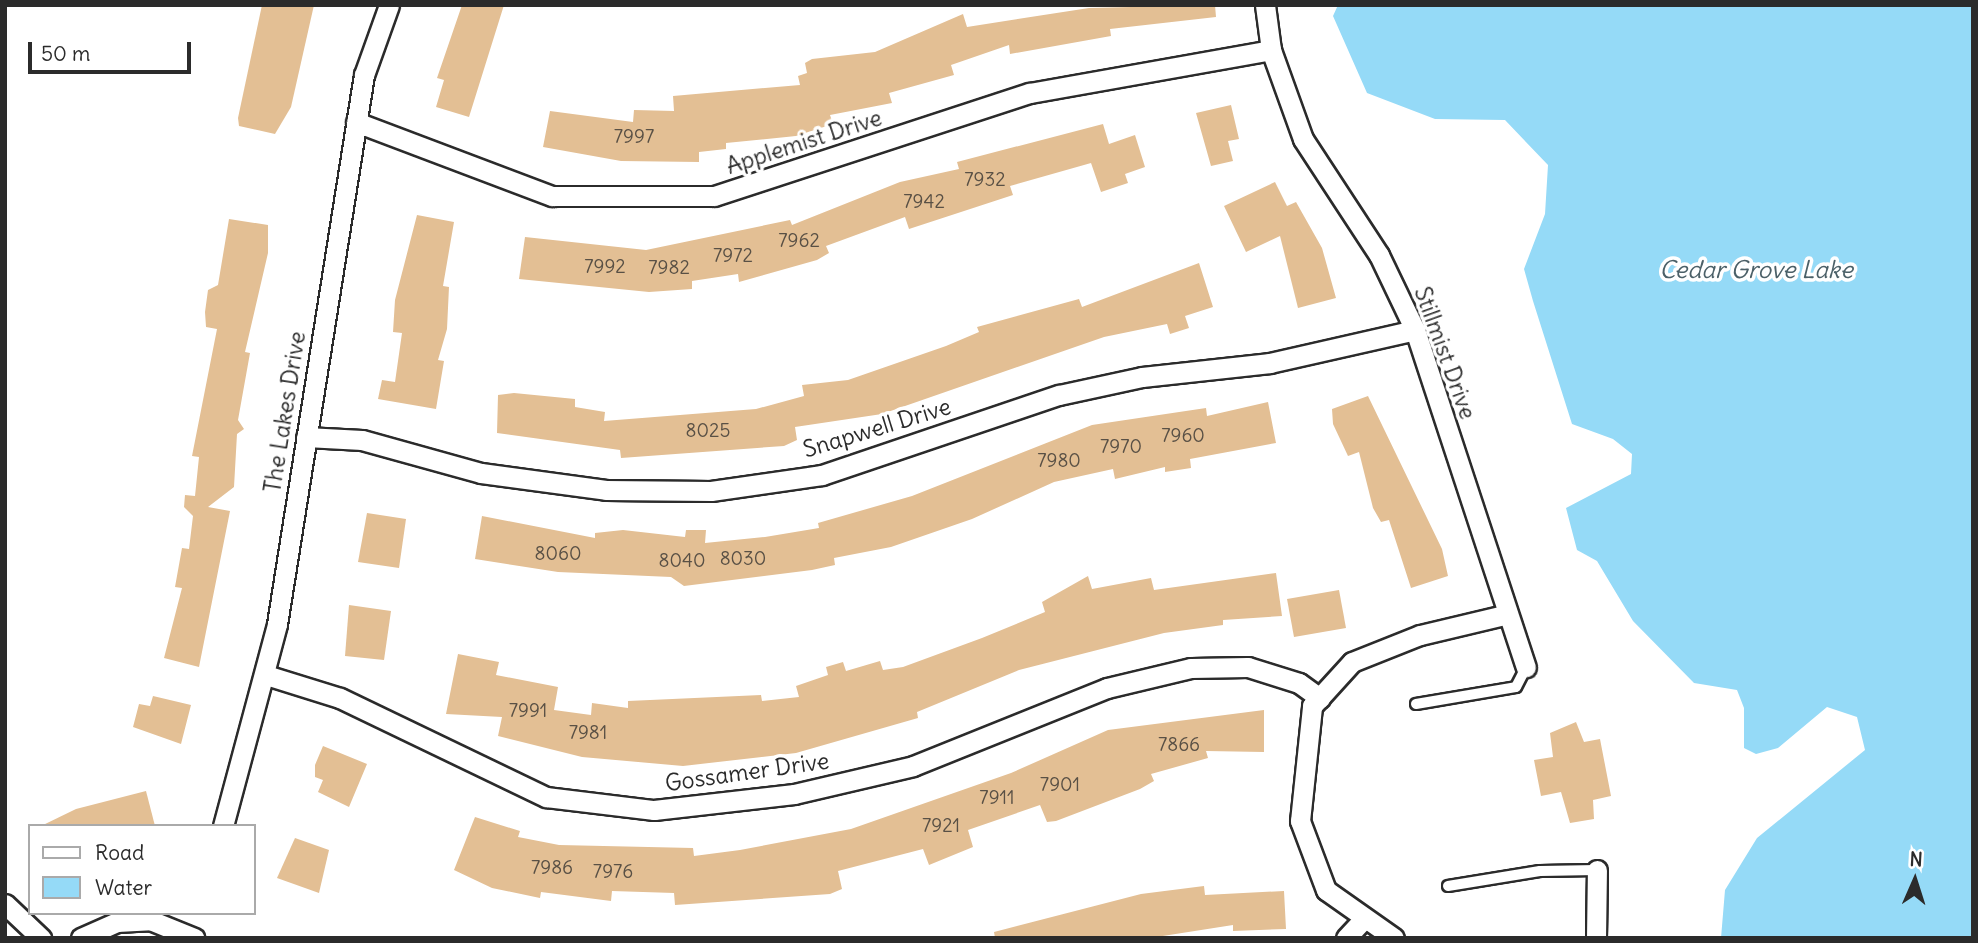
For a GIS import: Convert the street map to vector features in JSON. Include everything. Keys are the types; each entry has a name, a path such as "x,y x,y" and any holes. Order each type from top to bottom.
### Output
{"street":[{"name":"The Lakes Drive","path":"224,824 266,675 364,75 389,5"},
{"name":"Stillmist Drive","path":"1265,5 1271,50 1303,139 1379,255 1415,330 1526,667"},
{"name":"Applemist Drive","path":"356,122 552,196 714,196 1030,93 1271,50"},
{"name":"Snapwell Drive","path":"306,437 362,440 481,473 606,490 711,491 822,475 1059,395 1142,377 1270,363 1415,330"},
{"path":"1394,938 1363,920 1326,890 1300,821 1303,758 1312,706 1352,662 1420,635 1508,614"},
{"name":"Gossamer Drive","path":"266,675 340,698 546,797 654,810 794,794 913,766 1107,688 1191,668 1248,667 1299,683 1320,698"},
{"path":"1596,938 1597,870"},
{"path":"5,904 41,938"},
{"path":"81,938 117,922 150,920 188,927"},
{"path":"1346,938 1363,920"}],"lane":[{"path":"1416,704 1516,687 1526,667"},
{"path":"1448,886 1539,871 1597,870"}],"water":[{"name":"Cedar Grove Lake","path":"1338,5 1973,5 1973,938 1721,938 1725,890 1757,838 1865,750 1857,717 1827,707 1778,748 1756,754 1744,748 1744,708 1737,690 1694,683 1633,621 1597,561 1577,550 1566,508 1631,474 1632,454 1613,439 1572,424 1533,301 1524,269 1545,214 1548,165 1505,120 1435,119 1367,93 1333,16"}],"building":[{"path":"262,5 314,5 291,107 275,134 239,126 238,118"},
{"path":"462,5 504,5 469,117 436,107 444,80 437,78"},
{"path":"1215,5 1216,17 1110,29 1111,36 1010,54 1009,45 951,65 954,75 889,93 892,103 830,115 833,124 796,136 726,143 726,149 699,152 699,162 621,161 543,147 550,111 633,122 634,110 674,111 673,96 800,85 798,76 807,73 805,63 812,59 875,52 963,14 967,27 1089,8"},
{"path":"1231,105 1239,139 1228,141 1233,161 1211,166 1196,113"},
{"path":"1103,124 1109,144 1135,135 1145,167 1125,174 1128,183 1101,192 1091,163 1010,186 1013,195 909,229 905,217 826,246 829,253 817,260 739,282 738,274 692,281 692,289 649,292 519,279 525,237 646,250 790,220 792,225 900,182 959,169 957,162"},
{"path":"1275,182 1287,206 1296,202 1322,248 1336,298 1298,308 1280,236 1246,252 1224,206"},
{"path":"417,215 454,222 443,286 449,287 447,329 438,360 444,361 436,409 378,399 382,380 395,382 402,333 393,332 395,300"},
{"path":"229,219 268,225 268,253 245,352 250,353 238,420 244,429 237,434 234,487 208,507 230,511 199,667 164,658 182,588 175,587 182,548 189,549 193,516 184,507 185,495 195,496 199,457 192,456 217,329 206,327 208,290 218,285"},
{"path":"1199,263 1213,307 1185,316 1189,328 1170,334 1167,324 1104,337 882,414 795,427 797,440 784,446 621,458 620,450 497,433 498,395 514,393 575,399 575,407 605,412 604,421 756,409 804,396 802,385 848,380 946,346 979,332 977,327 1079,299 1082,307"},
{"path":"1368,396 1442,549 1448,576 1411,588 1389,520 1381,522 1373,508 1359,452 1348,456 1333,424 1332,409"},
{"path":"1268,402 1276,443 1190,459 1191,468 1165,472 1165,467 1115,479 1113,469 1054,482 972,519 891,547 834,558 835,565 812,570 684,586 671,577 558,572 475,559 482,516 595,538 595,533 623,530 685,537 686,530 706,530 705,543 765,537 819,528 818,523 912,496 1092,425 1206,408 1207,416"},
{"path":"367,513 406,519 399,568 358,562"},
{"path":"1276,573 1282,616 1223,620 1223,625 1164,633 1019,670 917,712 918,718 796,753 683,766 582,757 498,736 502,717 446,714 458,654 499,662 496,675 558,687 554,710 591,715 592,703 628,708 628,701 761,695 762,701 799,697 796,686 828,675 826,667 843,662 846,671 880,661 883,670 903,667 982,638 1045,612 1042,602 1088,576 1092,589 1151,578 1154,590"},
{"path":"1339,590 1346,628 1294,637 1287,599"},
{"path":"349,605 391,611 384,660 345,656"},
{"path":"153,696 191,705 181,744 133,727 139,704 150,706"},
{"path":"1264,710 1264,752 1206,751 1208,758 1151,774 1154,781 1140,789 1056,821 1047,822 1040,805 968,830 973,847 929,865 923,849 838,871 842,889 830,894 675,905 674,893 612,891 611,901 541,892 540,898 492,888 454,870 475,817 520,831 518,837 559,845 693,848 694,856 740,850 851,829 1011,773 1108,730"},
{"path":"1576,722 1584,742 1600,739 1611,796 1593,800 1594,819 1570,823 1561,792 1541,796 1534,760 1553,757 1550,733"},
{"path":"323,746 367,764 349,807 318,792 323,780 315,777 315,765"},
{"path":"146,791 154,824 45,824 76,809"},
{"path":"295,838 329,850 319,893 277,878"},
{"path":"1204,886 1205,895 1284,891 1286,929 1233,931 1233,925 1150,938 995,938 994,932 1141,894"}]}
